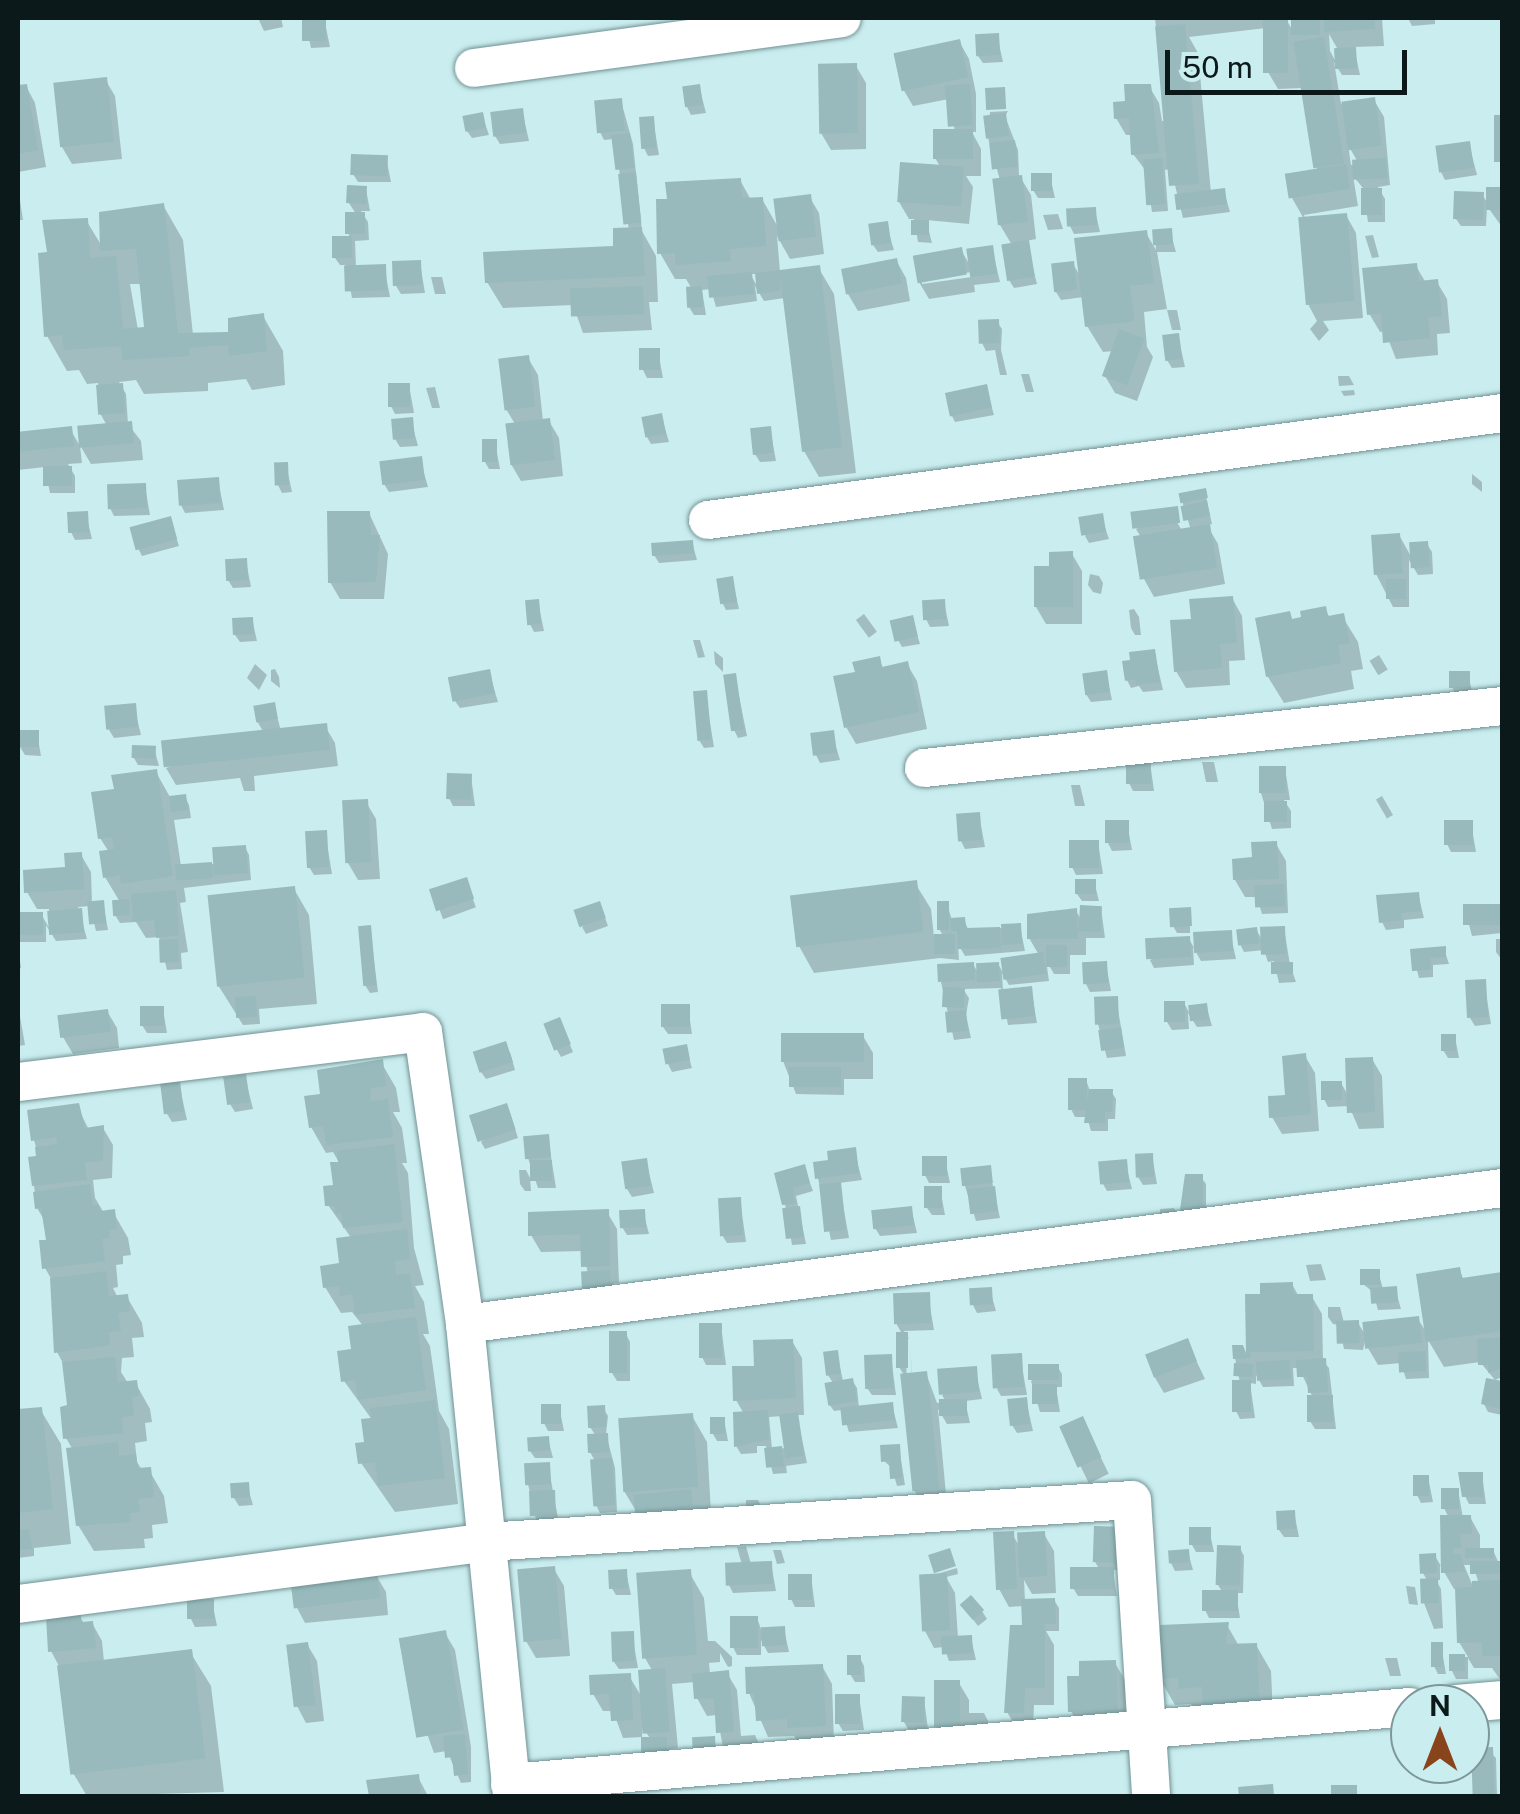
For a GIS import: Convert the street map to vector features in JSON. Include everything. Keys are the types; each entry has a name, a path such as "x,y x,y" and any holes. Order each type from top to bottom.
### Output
{"street":[{"path":"474,68 842,18"},
{"path":"708,520 1502,414"},
{"path":"924,768 1502,706"},
{"path":"18,1082 423,1032 464,1324 511,1790 1144,1728 1390,1709"},
{"path":"464,1324 1502,1188"},
{"path":"18,1604 486,1542 1132,1500 1151,1796"}],"building":[{"path":"302,18 326,18 326,41 302,41"},
{"path":"1263,18 1288,18 1288,73 1263,73"},
{"path":"1291,18 1320,18 1320,35 1291,35"},
{"path":"1324,18 1375,18 1375,29 1324,32"},
{"path":"1185,24 1199,183 1169,186 1155,27"},
{"path":"999,33 1000,55 976,56 975,34"},
{"path":"1324,37 1344,163 1313,168 1293,42"},
{"path":"960,39 968,77 902,91 893,53"},
{"path":"1356,47 1357,68 1335,69 1334,48"},
{"path":"857,63 858,133 819,134 818,64"},
{"path":"107,77 114,142 60,147 53,83"},
{"path":"27,84 38,150 18,154 18,85"},
{"path":"700,84 703,105 685,107 682,87"},
{"path":"970,84 973,125 948,127 945,86"},
{"path":"1124,84 1151,84 1159,153 1131,155 1129,118 1114,119 1113,102 1125,101"},
{"path":"1005,87 1006,109 986,110 985,88"},
{"path":"1375,97 1382,146 1348,150 1341,102"},
{"path":"622,98 625,131 597,133 594,100"},
{"path":"523,108 526,133 493,137 490,112"},
{"path":"483,112 486,128 465,132 462,116"},
{"path":"1006,113 1009,136 986,139 983,116"},
{"path":"1494,115 1502,115 1502,162 1494,162"},
{"path":"654,116 656,148 641,149 639,117"},
{"path":"933,129 973,129 973,159 933,159"},
{"path":"630,133 634,168 615,170 611,135"},
{"path":"1015,140 1018,167 992,170 989,143"},
{"path":"1470,141 1474,168 1439,173 1435,146"},
{"path":"351,154 388,155 387,176 350,175"},
{"path":"1162,158 1165,204 1146,205 1143,159"},
{"path":"1386,158 1387,178 1353,180 1352,160"},
{"path":"900,162 964,166 961,206 897,202"},
{"path":"1346,164 1350,189 1289,198 1285,174"},
{"path":"636,172 641,223 623,225 618,174"},
{"path":"1031,173 1052,173 1052,191 1031,191"},
{"path":"1022,175 1028,222 998,225 992,179"},
{"path":"741,178 742,198 763,197 766,246 730,249 731,261 675,265 675,253 657,254 656,199 667,199 665,182"},
{"path":"347,185 367,186 366,204 346,203"},
{"path":"1486,187 1502,187 1502,210 1486,210"},
{"path":"1225,188 1227,204 1176,210 1174,194"},
{"path":"1361,188 1382,188 1382,215 1361,215"},
{"path":"1454,191 1484,192 1483,220 1453,219"},
{"path":"811,194 816,237 779,241 773,199"},
{"path":"164,203 178,333 228,332 228,318 264,313 267,351 229,356 228,345 189,348 190,356 122,360 121,346 64,350 62,335 44,337 38,253 47,252 42,220 88,218 90,258 116,256 123,329 144,327 136,249 100,251 99,212"},
{"path":"1096,207 1097,225 1067,227 1066,209"},
{"path":"345,212 365,212 365,234 345,234"},
{"path":"1347,213 1355,301 1306,305 1298,217"},
{"path":"911,220 929,220 929,235 911,235"},
{"path":"888,221 891,243 871,246 868,224"},
{"path":"642,227 645,276 485,283 483,252 613,246 613,228"},
{"path":"1172,228 1173,244 1153,245 1152,229"},
{"path":"1147,230 1154,283 1130,286 1135,321 1085,327 1074,238"},
{"path":"332,236 352,236 352,258 332,258"},
{"path":"1029,240 1035,277 1007,281 1001,244"},
{"path":"993,245 997,274 970,277 966,249"},
{"path":"962,247 967,275 918,283 913,256"},
{"path":"897,258 902,284 846,294 841,269"},
{"path":"421,260 422,285 393,286 392,261"},
{"path":"1074,261 1077,290 1054,292 1051,263"},
{"path":"1417,263 1419,281 1438,279 1442,316 1428,317 1430,338 1383,343 1381,314 1367,315 1362,268"},
{"path":"386,264 387,290 345,291 344,265"},
{"path":"820,265 842,447 802,452 780,275 780,291 757,294 755,273"},
{"path":"752,272 754,294 709,298 707,276"},
{"path":"643,286 644,314 571,317 570,289"},
{"path":"702,286 703,307 687,308 686,287"},
{"path":"999,319 1000,343 979,344 978,320"},
{"path":"1119,329 1144,338 1127,385 1102,376"},
{"path":"1179,333 1182,359 1165,361 1162,335"},
{"path":"639,348 660,348 660,370 639,370"},
{"path":"529,355 535,407 505,410 498,359"},
{"path":"123,383 125,413 98,415 96,385"},
{"path":"388,383 410,383 410,407 388,407"},
{"path":"987,384 992,407 950,416 945,393"},
{"path":"662,413 666,434 645,438 641,417"},
{"path":"413,417 415,438 393,440 391,419"},
{"path":"550,418 555,460 510,465 505,423"},
{"path":"132,421 134,443 79,448 77,426"},
{"path":"72,426 74,446 20,452 18,432"},
{"path":"771,426 774,453 753,455 750,428"},
{"path":"482,439 497,439 497,462 482,462"},
{"path":"422,456 425,480 382,485 379,461"},
{"path":"274,462 288,462 289,485 275,485"},
{"path":"43,466 72,466 72,486 43,486"},
{"path":"219,477 221,503 179,506 177,480"},
{"path":"146,483 147,508 108,509 107,484"},
{"path":"1206,488 1208,498 1180,503 1179,493"},
{"path":"1207,501 1210,516 1183,521 1180,506"},
{"path":"1178,506 1180,523 1132,529 1130,512"},
{"path":"88,511 89,532 68,533 67,512"},
{"path":"327,511 370,511 371,535 380,535 376,582 328,583"},
{"path":"1103,513 1106,532 1081,536 1078,517"},
{"path":"171,516 177,539 136,550 129,527"},
{"path":"1210,524 1217,567 1140,580 1133,536"},
{"path":"1400,533 1403,573 1374,575 1371,535"},
{"path":"693,540 694,553 652,556 651,543"},
{"path":"1428,541 1430,567 1411,568 1409,542"},
{"path":"1073,551 1073,607 1034,607 1034,566 1049,566 1049,552"},
{"path":"247,558 248,580 226,581 225,559"},
{"path":"733,576 737,602 720,604 716,579"},
{"path":"1386,579 1406,579 1406,599 1386,599"},
{"path":"1233,596 1237,643 1220,644 1222,668 1174,672 1170,620 1191,619 1189,599"},
{"path":"539,599 541,624 527,625 525,600"},
{"path":"945,599 946,619 923,620 922,600"},
{"path":"1326,606 1328,616 1344,613 1350,643 1338,645 1341,663 1266,677 1255,618 1290,611 1292,619 1301,617 1300,611"},
{"path":"913,615 918,636 895,642 890,620"},
{"path":"253,617 254,634 233,635 232,618"},
{"path":"1155,649 1160,682 1136,685 1135,679 1125,681 1122,661 1130,660 1129,652"},
{"path":"880,656 882,667 908,661 919,712 844,728 833,676 855,672 852,662"},
{"path":"490,669 495,694 453,702 448,677"},
{"path":"1107,670 1110,692 1085,695 1082,673"},
{"path":"1449,671 1470,671 1470,688 1449,688"},
{"path":"736,673 744,729 731,731 723,675"},
{"path":"707,690 711,740 697,741 693,691"},
{"path":"275,702 278,719 256,723 253,706"},
{"path":"136,703 138,727 106,730 104,706"},
{"path":"327,723 330,750 164,767 161,740"},
{"path":"18,730 39,730 39,747 18,747"},
{"path":"834,730 837,753 813,756 810,733"},
{"path":"132,745 156,746 156,759 132,758"},
{"path":"1126,760 1151,760 1151,784 1126,784"},
{"path":"1259,766 1286,766 1286,793 1259,793"},
{"path":"157,769 173,876 121,884 120,875 103,878 99,851 114,849 112,837 98,839 91,792 114,789 111,775"},
{"path":"447,773 472,774 471,800 446,799"},
{"path":"186,794 188,810 171,812 169,796"},
{"path":"368,799 371,862 345,863 342,800"},
{"path":"1264,801 1287,801 1287,822 1264,822"},
{"path":"980,812 982,840 958,842 956,814"},
{"path":"1105,820 1129,820 1129,843 1105,843"},
{"path":"1444,820 1473,820 1473,845 1444,845"},
{"path":"327,830 329,867 307,868 305,831"},
{"path":"1069,840 1099,840 1099,868 1069,868"},
{"path":"1277,841 1279,879 1233,880 1232,859 1252,857 1251,842"},
{"path":"246,845 248,873 214,875 212,847"},
{"path":"82,852 84,889 24,893 23,870 65,867 64,853"},
{"path":"212,862 213,878 176,881 175,865"},
{"path":"467,877 474,899 436,911 429,889"},
{"path":"1075,879 1096,879 1096,894 1075,894"},
{"path":"917,880 923,932 796,947 790,896"},
{"path":"1284,884 1285,906 1255,908 1254,886"},
{"path":"295,886 305,977 217,987 207,895"},
{"path":"176,890 179,935 156,938 154,920 133,922 131,894"},
{"path":"1419,892 1421,911 1401,913 1402,920 1379,923 1376,895"},
{"path":"129,899 130,915 113,916 112,900"},
{"path":"104,900 106,923 89,924 87,901"},
{"path":"600,901 606,918 579,927 574,910"},
{"path":"937,901 949,901 949,930 937,930"},
{"path":"1463,904 1502,904 1502,925 1463,925"},
{"path":"1080,905 1102,906 1101,932 1079,931"},
{"path":"1191,907 1192,926 1170,927 1169,908"},
{"path":"82,908 84,932 49,935 47,911"},
{"path":"1077,908 1078,939 1027,939 1027,914"},
{"path":"18,912 43,912 43,935 18,935"},
{"path":"965,917 966,928 1000,927 1001,948 958,949 957,931 951,931 950,918"},
{"path":"1021,923 1022,944 1002,945 1001,924"},
{"path":"371,925 376,985 363,986 358,926"},
{"path":"1285,926 1286,954 1261,955 1260,927"},
{"path":"1257,927 1259,943 1238,945 1236,930"},
{"path":"1232,930 1233,951 1194,953 1193,932"},
{"path":"934,934 955,934 955,954 934,954"},
{"path":"1190,936 1191,957 1146,959 1145,938"},
{"path":"178,939 179,962 160,963 159,940"},
{"path":"1046,945 1067,945 1067,967 1046,967"},
{"path":"1446,946 1446,957 1430,958 1431,970 1412,971 1410,949"},
{"path":"1043,952 1046,974 1003,980 1000,958"},
{"path":"1107,961 1108,983 1083,984 1082,962"},
{"path":"974,962 975,980 938,982 937,964"},
{"path":"999,962 1000,981 977,982 976,963"},
{"path":"1271,962 1293,962 1293,974 1271,974"},
{"path":"1486,979 1488,1017 1467,1018 1465,980"},
{"path":"1032,986 1035,1016 1001,1019 998,990"},
{"path":"943,987 965,988 964,1008 942,1007"},
{"path":"256,996 257,1017 236,1018 235,997"},
{"path":"1118,996 1119,1024 1095,1025 1094,997"},
{"path":"1164,1001 1185,1001 1185,1022 1164,1022"},
{"path":"1207,1003 1209,1019 1190,1021 1188,1005"},
{"path":"661,1004 690,1004 690,1027 661,1027"},
{"path":"140,1006 164,1006 164,1026 140,1026"},
{"path":"108,1009 111,1032 60,1038 57,1015"},
{"path":"966,1010 968,1031 947,1033 945,1012"},
{"path":"560,1017 571,1044 554,1051 543,1024"},
{"path":"1121,1027 1124,1048 1101,1051 1098,1030"},
{"path":"781,1033 864,1033 864,1062 781,1062"},
{"path":"1441,1034 1456,1034 1456,1051 1441,1051"},
{"path":"506,1041 513,1062 480,1073 473,1052"},
{"path":"687,1044 690,1060 666,1064 662,1049"},
{"path":"1306,1053 1311,1114 1269,1118 1268,1096 1285,1095 1282,1056"},
{"path":"1373,1057 1375,1112 1347,1113 1345,1058"},
{"path":"383,1059 386,1086 370,1088 371,1101 388,1099 393,1137 326,1145 323,1126 309,1128 304,1096 320,1094 317,1070"},
{"path":"789,1067 841,1067 841,1087 789,1087"},
{"path":"246,1074 250,1102 227,1105 223,1077"},
{"path":"1068,1078 1087,1078 1087,1110 1068,1110"},
{"path":"180,1081 184,1112 164,1114 160,1083"},
{"path":"1321,1081 1342,1081 1342,1100 1321,1100"},
{"path":"1089,1089 1113,1089 1112,1112 1105,1112 1105,1123 1084,1123"},
{"path":"79,1103 85,1128 104,1125 103,1161 85,1163 87,1180 32,1186 28,1157 36,1156 35,1147 57,1144 56,1137 31,1141 27,1110"},
{"path":"507,1103 516,1130 478,1142 469,1115"},
{"path":"549,1134 551,1157 525,1159 523,1136"},
{"path":"394,1144 403,1222 343,1228 341,1213 335,1214 335,1206 325,1206 323,1186 333,1185 330,1162 338,1162 337,1151"},
{"path":"856,1147 859,1173 815,1179 813,1162 828,1160 827,1151"},
{"path":"1153,1153 1154,1177 1136,1178 1135,1154"},
{"path":"922,1156 947,1156 947,1176 922,1176"},
{"path":"647,1158 651,1186 625,1189 621,1162"},
{"path":"1127,1159 1129,1182 1100,1184 1098,1162"},
{"path":"530,1160 552,1160 552,1181 530,1181"},
{"path":"805,1164 810,1183 793,1188 795,1204 782,1205 774,1173"},
{"path":"991,1165 993,1183 962,1186 960,1168"},
{"path":"1185,1174 1203,1174 1203,1217 1179,1217"},
{"path":"841,1182 846,1230 824,1232 819,1184"},
{"path":"90,1184 93,1206 99,1205 100,1211 115,1209 117,1229 109,1230 110,1238 102,1239 105,1261 42,1269 39,1240 46,1240 41,1208 35,1209 33,1192"},
{"path":"924,1186 942,1186 942,1208 924,1208"},
{"path":"995,1186 998,1211 970,1214 967,1189"},
{"path":"741,1197 743,1235 720,1236 718,1198"},
{"path":"800,1206 804,1237 786,1239 782,1208"},
{"path":"912,1206 914,1225 873,1229 871,1210"},
{"path":"609,1209 610,1266 581,1267 580,1234 528,1236 528,1212"},
{"path":"645,1209 646,1227 620,1228 619,1210"},
{"path":"407,1229 410,1259 395,1261 396,1275 410,1273 415,1308 355,1315 352,1294 340,1296 339,1286 323,1288 320,1266 339,1263 336,1238"},
{"path":"1460,1267 1462,1278 1502,1272 1502,1331 1426,1342 1416,1274"},
{"path":"1360,1269 1380,1269 1380,1285 1360,1285"},
{"path":"610,1270 611,1287 582,1288 581,1272"},
{"path":"106,1271 109,1296 128,1294 130,1311 118,1313 121,1331 109,1332 110,1345 54,1353 50,1278"},
{"path":"1293,1282 1293,1294 1313,1294 1314,1351 1251,1352 1251,1358 1233,1359 1232,1345 1243,1345 1246,1353 1245,1294 1260,1294 1260,1283"},
{"path":"1397,1286 1398,1302 1371,1304 1370,1288"},
{"path":"992,1287 993,1304 970,1305 969,1288"},
{"path":"930,1292 931,1323 894,1324 893,1293"},
{"path":"1419,1316 1422,1343 1365,1349 1362,1322"},
{"path":"416,1317 426,1390 358,1400 355,1380 341,1382 337,1351 351,1349 348,1326"},
{"path":"1359,1320 1360,1343 1337,1344 1336,1321"},
{"path":"699,1323 722,1323 722,1358 699,1358"},
{"path":"609,1331 627,1331 627,1373 609,1373"},
{"path":"896,1332 908,1332 908,1368 896,1368"},
{"path":"1502,1337 1502,1368 1488,1373 1488,1365 1478,1365 1477,1339"},
{"path":"1188,1338 1197,1361 1154,1378 1145,1354"},
{"path":"793,1339 796,1398 733,1401 732,1366 754,1366 753,1340"},
{"path":"838,1350 841,1374 826,1376 823,1352"},
{"path":"1425,1351 1426,1371 1399,1372 1398,1352"},
{"path":"1022,1353 1024,1387 993,1389 991,1355"},
{"path":"892,1354 893,1388 865,1389 864,1355"},
{"path":"115,1357 118,1382 137,1380 139,1396 132,1397 134,1415 122,1417 123,1433 63,1439 60,1407 67,1405 62,1362"},
{"path":"1326,1358 1328,1392 1308,1393 1307,1377 1297,1377 1296,1360"},
{"path":"1290,1360 1291,1379 1257,1381 1256,1362"},
{"path":"1234,1363 1253,1364 1252,1377 1233,1376"},
{"path":"1028,1364 1059,1364 1059,1380 1028,1380"},
{"path":"977,1366 979,1392 939,1395 937,1369"},
{"path":"927,1371 939,1488 912,1491 900,1374"},
{"path":"853,1378 857,1401 828,1406 824,1383"},
{"path":"1486,1378 1502,1381 1502,1409 1481,1404"},
{"path":"1232,1380 1251,1380 1251,1412 1232,1412"},
{"path":"1032,1384 1057,1384 1057,1404 1032,1404"},
{"path":"1307,1395 1333,1395 1333,1422 1307,1422"},
{"path":"1027,1397 1030,1424 1010,1426 1007,1399"},
{"path":"939,1399 967,1399 967,1416 939,1416"},
{"path":"435,1400 445,1478 378,1486 375,1462 358,1464 355,1443 364,1442 361,1419 371,1418 370,1408"},
{"path":"893,1402 895,1420 842,1425 840,1408"},
{"path":"541,1404 561,1404 561,1424 541,1424"},
{"path":"605,1405 606,1427 588,1428 587,1406"},
{"path":"42,1407 53,1509 18,1513 18,1409"},
{"path":"768,1410 769,1439 734,1447 733,1412"},
{"path":"798,1412 804,1456 785,1458 779,1415"},
{"path":"693,1413 698,1487 623,1492 618,1418"},
{"path":"1083,1416 1101,1457 1078,1468 1059,1427"},
{"path":"710,1417 725,1417 725,1434 710,1434"},
{"path":"608,1433 609,1452 588,1453 587,1434"},
{"path":"549,1436 550,1450 528,1452 527,1438"},
{"path":"118,1442 119,1456 136,1454 138,1468 151,1467 154,1497 138,1499 140,1512 130,1513 131,1522 76,1526 66,1448"},
{"path":"900,1444 902,1478 890,1479 889,1461 881,1462 880,1445"},
{"path":"782,1446 784,1466 766,1468 764,1448"},
{"path":"612,1458 615,1505 593,1506 590,1460"},
{"path":"550,1462 551,1484 525,1485 524,1463"},
{"path":"1458,1472 1483,1472 1483,1497 1462,1497"},
{"path":"1413,1475 1429,1475 1429,1496 1413,1496"},
{"path":"249,1482 250,1497 231,1498 230,1483"},
{"path":"1441,1488 1459,1488 1459,1509 1441,1509"},
{"path":"691,1489 693,1507 635,1513 633,1495"},
{"path":"555,1490 556,1515 530,1516 529,1491"},
{"path":"1295,1510 1296,1529 1277,1530 1276,1511"},
{"path":"1440,1515 1471,1515 1472,1534 1460,1534 1461,1548 1453,1548 1453,1554 1461,1554 1465,1572 1441,1573"},
{"path":"1094,1526 1117,1527 1116,1563 1093,1562"},
{"path":"1189,1527 1211,1527 1211,1545 1189,1545"},
{"path":"29,1529 32,1549 18,1550 18,1530"},
{"path":"1014,1531 1017,1589 996,1590 993,1532"},
{"path":"1045,1531 1047,1576 1019,1577 1017,1532"},
{"path":"1217,1545 1241,1546 1240,1586 1216,1585"},
{"path":"950,1548 956,1566 934,1573 928,1555"},
{"path":"1465,1548 1494,1548 1494,1558 1465,1558"},
{"path":"1189,1549 1190,1562 1169,1563 1168,1550"},
{"path":"1436,1553 1437,1573 1420,1574 1419,1554"},
{"path":"772,1561 773,1584 726,1586 725,1563"},
{"path":"1470,1561 1500,1561 1500,1574 1470,1574"},
{"path":"555,1566 561,1639 524,1642 517,1569"},
{"path":"1070,1567 1114,1567 1114,1589 1070,1589"},
{"path":"627,1569 628,1588 609,1589 608,1570"},
{"path":"691,1569 697,1655 642,1659 636,1573"},
{"path":"377,1572 380,1598 294,1608 291,1583"},
{"path":"947,1573 950,1630 922,1631 919,1574"},
{"path":"788,1574 812,1574 812,1600 788,1600"},
{"path":"1438,1578 1439,1603 1421,1604 1420,1579"},
{"path":"1502,1580 1502,1656 1483,1656 1482,1642 1457,1643 1455,1588 1472,1587 1472,1581"},
{"path":"1202,1590 1238,1590 1238,1611 1202,1611"},
{"path":"971,1595 984,1610 973,1620 960,1605"},
{"path":"1055,1598 1056,1624 1045,1624 1045,1688 1025,1688 1024,1713 1004,1713 1010,1625 1022,1625 1021,1599"},
{"path":"187,1599 214,1599 214,1619 187,1619"},
{"path":"81,1613 81,1622 93,1621 96,1648 48,1652 46,1616"},
{"path":"730,1616 758,1616 758,1648 730,1648"},
{"path":"1229,1622 1226,1644 1257,1643 1260,1711 1203,1713 1202,1687 1179,1689 1178,1678 1158,1679 1156,1632 1160,1625"},
{"path":"785,1626 786,1645 762,1646 761,1627"},
{"path":"446,1630 464,1729 416,1738 399,1638"},
{"path":"634,1631 635,1661 612,1662 611,1632"},
{"path":"972,1635 973,1653 942,1655 941,1637"},
{"path":"308,1642 316,1705 294,1707 286,1645"},
{"path":"1431,1642 1443,1642 1443,1667 1431,1667"},
{"path":"192,1649 205,1758 70,1775 57,1666"},
{"path":"1449,1654 1465,1654 1465,1671 1449,1671"},
{"path":"847,1655 861,1655 861,1675 847,1675"},
{"path":"1116,1660 1118,1711 1068,1712 1067,1676 1079,1676 1079,1661"},
{"path":"823,1664 826,1726 787,1728 787,1719 756,1721 754,1694 746,1694 745,1667"},
{"path":"665,1668 669,1732 643,1734 638,1670"},
{"path":"729,1670 734,1732 716,1733 714,1698 694,1699 692,1674"},
{"path":"631,1673 633,1720 611,1721 609,1694 590,1695 589,1675"},
{"path":"934,1680 960,1680 960,1727 934,1727"},
{"path":"835,1694 860,1694 860,1724 835,1724"},
{"path":"902,1696 925,1697 924,1723 901,1722"},
{"path":"465,1734 468,1774 454,1776 452,1757 445,1758 443,1736"},
{"path":"715,1736 716,1755 693,1756 692,1737"},
{"path":"641,1737 667,1737 667,1760 641,1760"},
{"path":"1493,1747 1495,1796 1473,1796 1472,1784 1490,1784"},
{"path":"419,1774 421,1796 369,1796 366,1780"},
{"path":"1273,1784 1274,1796 1239,1796 1238,1787"},
{"path":"1331,1785 1357,1785 1357,1796 1331,1796"}]}
